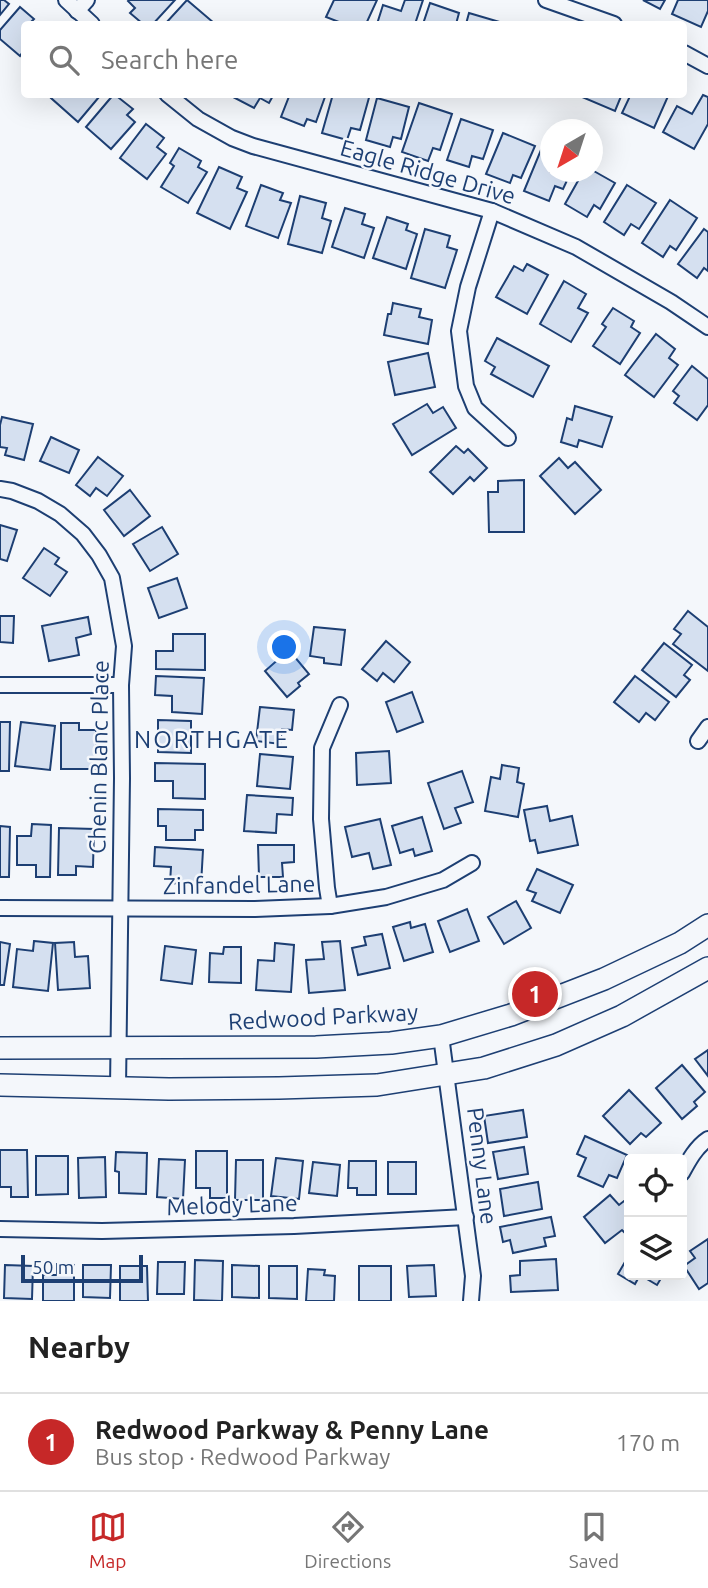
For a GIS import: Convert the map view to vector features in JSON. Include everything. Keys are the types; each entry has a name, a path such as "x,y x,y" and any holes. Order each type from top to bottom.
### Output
{"main road":[{"name":"Redwood Parkway","path":"0,1048 316,1047 391,1043 441,1036 511,1015 604,979 680,943 708,925"},
{"path":"0,1085 279,1088 377,1085 484,1068 556,1045 622,1016 708,968"}],"street":[{"path":"66,0 82,5 90,21"},
{"path":"546,0 606,21"},
{"path":"687,55 708,66"},
{"name":"Eagle Ridge Drive","path":"172,98 198,119 253,146 492,211 587,254 671,302 708,327"},
{"path":"492,211 468,287 459,331 466,386 475,408 508,438"},
{"name":"Chenin Blanc Place","path":"0,489 38,500 60,514 83,534 112,578 124,646 121,685 118,1087"},
{"path":"0,685 121,685"},
{"path":"330,906 321,819 322,748 340,705"},
{"path":"698,741 708,727"},
{"name":"Zinfandel Lane","path":"0,908 255,909 330,906 386,897 443,880 472,863"},
{"name":"Penny Lane","path":"441,1036 473,1276 471,1301"},
{"path":"687,1164 708,1139"},
{"name":"Melody Lane","path":"0,1228 102,1231 294,1226 466,1217"}],"building":[{"path":"0,0 9,4 0,15"},
{"path":"175,0 156,21 139,21 130,13 135,8 128,1"},
{"path":"187,0 212,21 168,21"},
{"path":"334,0 377,0 367,21 336,21 326,17"},
{"path":"405,0 423,0 416,21 378,21 383,5 401,11"},
{"path":"643,0 665,0 660,9"},
{"path":"678,0 708,0 708,11 701,27 672,14"},
{"path":"430,3 459,13 457,21 424,21"},
{"path":"20,7 34,19 21,21 20,56 0,39 0,30"},
{"path":"469,13 496,21 467,21"},
{"path":"703,95 708,97 708,124 694,149 663,132 677,106 692,114"},
{"path":"51,98 98,98 78,122"},
{"path":"111,98 119,98 133,109 127,115 135,122 111,149 86,127"},
{"path":"235,98 260,98 254,108"},
{"path":"288,98 325,98 316,122 307,119 304,126 281,117"},
{"path":"332,98 369,98 360,130 351,128 347,140 322,133"},
{"path":"377,98 409,107 401,139 393,137 390,147 366,140"},
{"path":"584,98 620,98 615,111"},
{"path":"629,98 667,98 654,128 622,113"},
{"path":"419,103 452,114 440,150 433,148 428,161 402,152"},
{"path":"461,119 493,130 483,159 472,156 469,167 447,160"},
{"path":"146,124 164,138 157,147 166,154 147,179 120,158"},
{"path":"503,133 535,146 521,178 513,175 510,183 486,174"},
{"path":"179,148 201,161 198,167 207,172 188,203 161,187 174,166 170,163"},
{"path":"540,152 540,182 566,182 563,189 555,186 549,201 524,191"},
{"path":"219,167 242,177 237,188 247,192 230,229 197,213"},
{"path":"603,176 615,183 600,209 594,205 587,217 565,204 577,182 603,182"},
{"path":"261,185 283,193 280,200 291,203 278,238 246,226"},
{"path":"627,185 656,203 639,229 631,224 624,235 604,222"},
{"path":"300,196 326,203 322,218 331,221 322,253 288,244"},
{"path":"670,200 697,218 676,250 670,246 663,257 642,243"},
{"path":"345,208 365,214 362,224 374,228 364,258 332,247"},
{"path":"387,217 408,224 406,230 417,234 406,269 373,258"},
{"path":"425,229 450,236 447,247 457,250 445,288 411,278"},
{"path":"704,229 708,232 708,271 704,268 697,278 678,264"},
{"path":"527,264 548,275 527,314 496,297 514,266 523,271"},
{"path":"564,281 586,294 578,308 588,313 571,342 540,324"},
{"path":"393,303 421,309 419,317 432,320 428,344 384,335"},
{"path":"613,308 634,321 631,327 640,333 620,364 593,346 606,327 602,324"},
{"path":"656,334 675,349 669,358 678,365 654,397 625,375"},
{"path":"497,338 549,366 533,397 491,374 495,367 485,361"},
{"path":"428,353 435,387 395,395 388,362"},
{"path":"692,366 708,379 708,405 697,420 674,403 679,396 673,391"},
{"path":"427,404 433,413 443,407 456,428 412,455 393,424"},
{"path":"575,406 612,417 602,447 579,440 577,447 561,442 567,418 572,420"},
{"path":"2,417 33,424 24,460 5,455 7,448 0,447"},
{"path":"51,437 79,450 69,473 40,461"},
{"path":"456,446 464,453 468,449 487,468 474,481 470,477 453,494 430,472"},
{"path":"98,457 123,476 107,496 96,488 90,496 76,485"},
{"path":"559,458 568,468 575,462 601,490 575,514 540,476"},
{"path":"524,480 524,532 489,532 488,492 498,492 498,481"},
{"path":"130,490 150,516 124,536 104,510"},
{"path":"0,525 17,530 7,561 0,559"},
{"path":"162,527 178,554 150,571 133,544"},
{"path":"44,548 59,558 55,564 67,572 50,596 23,578"},
{"path":"177,578 187,608 159,618 148,588"},
{"path":"688,611 708,627 708,671 673,644 681,634 674,629"},
{"path":"0,616 14,616 13,643 0,642"},
{"path":"88,617 91,634 76,638 79,655 49,661 42,626"},
{"path":"314,627 345,630 341,665 324,663 324,658 310,656"},
{"path":"173,634 205,634 205,670 156,669 156,651 173,651"},
{"path":"386,641 410,662 394,682 383,673 377,681 362,669"},
{"path":"664,643 692,665 684,675 690,680 676,697 642,670"},
{"path":"289,650 309,674 287,697 265,671"},
{"path":"156,676 204,678 202,714 172,712 172,696 155,695"},
{"path":"635,676 669,702 655,720 646,713 639,722 614,702"},
{"path":"412,692 423,722 397,732 386,702"},
{"path":"260,707 294,710 292,730 282,729 280,744 256,741"},
{"path":"158,720 191,721 191,753 158,752"},
{"path":"0,722 10,722 9,771 0,771"},
{"path":"21,722 55,726 50,770 15,766"},
{"path":"61,723 79,723 79,730 96,730 96,769 61,769"},
{"path":"389,751 391,783 357,785 356,753"},
{"path":"260,754 293,757 290,789 257,786"},
{"path":"155,763 205,764 205,799 173,798 173,781 155,781"},
{"path":"502,765 519,768 517,782 524,784 518,817 485,811 491,777 500,779"},
{"path":"462,771 473,802 455,808 461,823 444,829 428,783"},
{"path":"247,795 293,798 292,815 277,814 276,833 244,831"},
{"path":"547,806 550,821 572,816 578,845 538,853 535,840 530,841 524,810"},
{"path":"158,809 203,810 203,830 195,830 195,840 166,840 166,826 158,826"},
{"path":"422,817 432,851 415,856 413,849 400,853 392,826"},
{"path":"380,819 391,865 373,869 369,853 352,857 345,827"},
{"path":"32,824 51,825 50,877 36,877 36,865 17,865 17,836 31,836"},
{"path":"0,826 10,827 9,877 0,877"},
{"path":"59,828 94,829 93,867 76,866 76,875 58,875"},
{"path":"258,845 294,845 294,862 282,863 283,877 259,877"},
{"path":"155,847 203,850 201,885 170,883 171,867 154,866"},
{"path":"537,869 573,885 560,913 532,901 536,893 527,890"},
{"path":"516,901 531,928 504,944 488,917"},
{"path":"467,909 479,941 450,952 438,921"},
{"path":"410,922 411,928 425,924 433,952 404,961 393,927"},
{"path":"382,934 390,968 358,975 352,948 366,945 364,937"},
{"path":"34,941 53,943 48,991 13,987 17,949 33,951"},
{"path":"340,941 345,990 309,993 306,960 324,959 322,942"},
{"path":"0,942 10,944 4,985 0,985"},
{"path":"74,942 75,957 88,956 90,988 58,990 55,943"},
{"path":"275,943 294,945 291,992 256,990 258,960 274,961"},
{"path":"165,946 196,950 192,984 161,980"},
{"path":"224,947 241,947 241,983 209,982 210,953 223,954"},
{"path":"708,1050 708,1076 695,1059"},
{"path":"682,1065 705,1092 694,1102 697,1106 682,1119 656,1088"},
{"path":"629,1090 661,1123 646,1137 641,1133 630,1144 603,1116"},
{"path":"523,1110 527,1137 488,1143 484,1116"},
{"path":"585,1136 625,1154 617,1178 609,1175 603,1187 578,1176 586,1158 577,1154"},
{"path":"524,1147 528,1174 498,1179 493,1152"},
{"path":"0,1150 27,1150 28,1197 11,1197 11,1187 0,1187"},
{"path":"196,1151 227,1151 227,1198 210,1198 210,1188 196,1188"},
{"path":"116,1152 147,1153 146,1194 119,1193 119,1172 115,1171"},
{"path":"36,1156 68,1156 68,1194 36,1195"},
{"path":"105,1157 106,1197 79,1198 78,1158"},
{"path":"276,1158 303,1161 299,1199 271,1196"},
{"path":"159,1159 185,1160 183,1199 157,1197"},
{"path":"236,1160 263,1160 263,1200 235,1200"},
{"path":"349,1161 376,1161 376,1195 357,1195 357,1188 348,1188"},
{"path":"313,1162 340,1165 337,1196 309,1193"},
{"path":"388,1162 416,1162 416,1194 388,1194"},
{"path":"538,1182 542,1209 504,1216 500,1189"},
{"path":"610,1195 619,1205 624,1201 624,1232 622,1230 605,1243 584,1217"},
{"path":"551,1217 555,1236 544,1238 546,1246 513,1253 510,1240 503,1242 500,1227"},
{"path":"708,1239 708,1283 699,1289 687,1271 687,1264 695,1258 690,1251"},
{"path":"556,1259 558,1290 511,1292 510,1276 520,1275 520,1261"},
{"path":"195,1260 223,1261 222,1301 194,1300"},
{"path":"158,1262 185,1262 184,1294 157,1294"},
{"path":"57,1264 74,1265 74,1301 43,1301 43,1275 57,1275"},
{"path":"624,1264 624,1278 618,1274"},
{"path":"5,1265 33,1266 32,1299 4,1298"},
{"path":"83,1265 111,1265 110,1298 83,1297"},
{"path":"232,1265 259,1266 259,1298 232,1297"},
{"path":"434,1265 436,1296 409,1297 407,1266"},
{"path":"120,1266 147,1266 148,1301 120,1301"},
{"path":"269,1266 297,1266 297,1299 269,1298"},
{"path":"359,1266 391,1266 391,1301 359,1301"},
{"path":"308,1269 325,1270 324,1275 335,1276 334,1301 306,1301"}],"place":[{"name":"Redwood Parkway & Penny Lane","path":"535,994"}],"district":[{"name":"NORTHGATE","path":"212,740"}]}
